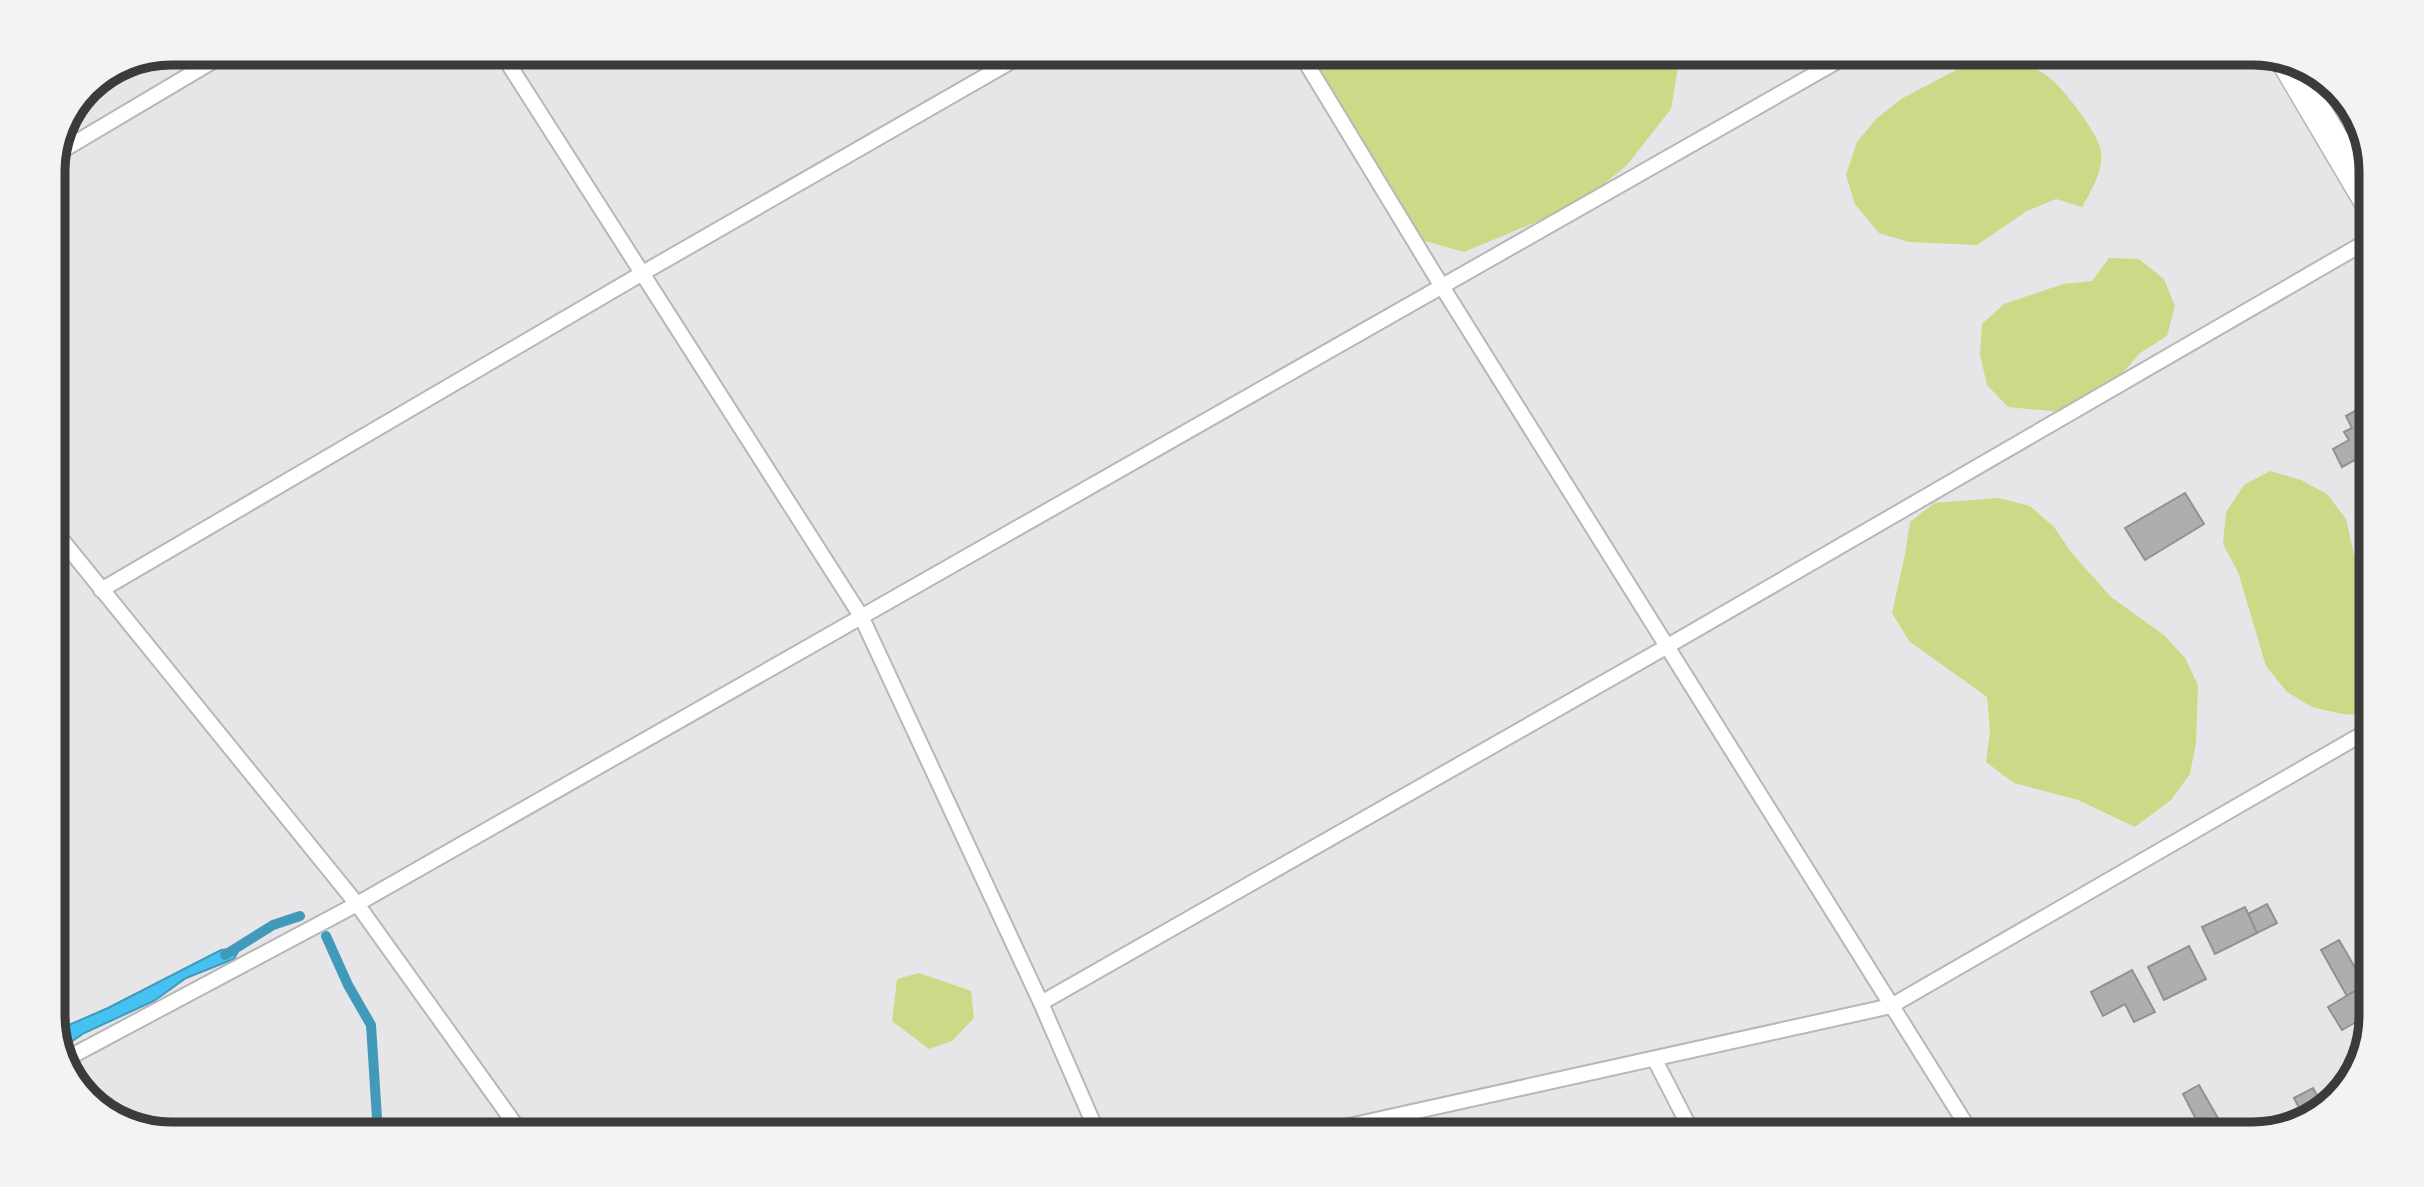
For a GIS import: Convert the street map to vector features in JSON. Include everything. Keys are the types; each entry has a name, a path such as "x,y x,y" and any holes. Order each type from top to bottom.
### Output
{"street":[{"path":"2294,73 2359,184"}],"lane":[{"path":"68,147 206,65"},
{"path":"509,65 861,616 1041,1003 1092,1122"},
{"path":"102,590 641,274 1005,65"},
{"path":"1307,65 1441,285 1964,1122"},
{"path":"73,1056 357,904 1831,65"},
{"path":"1041,1003 2359,246"},
{"path":"65,544 357,904 513,1122"},
{"path":"1372,1122 1891,1006 2359,736"},
{"path":"1655,1060 1686,1122"}],"green space":[{"path":"1319,65 1678,65 1671,109 1627,165 1580,204 1464,252 1400,234 1339,121"},
{"path":"2028,65 2045,74 2057,85 2094,134 2101,151 2099,173 2082,207 2056,199 2027,211 1977,245 1909,242 1879,233 1855,204 1846,175 1857,142 1876,119 1901,99 1958,69"},
{"path":"2109,258 2139,259 2164,279 2175,306 2167,336 2140,353 2100,399 2073,413 2008,407 1987,385 1980,355 1982,324 2004,304 2063,284 2092,281"},
{"path":"2270,471 2301,480 2327,494 2346,519 2359,577 2359,715 2312,707 2287,692 2266,666 2238,572 2223,544 2226,512 2244,485"},
{"path":"1999,498 2030,506 2054,527 2071,552 2111,597 2164,635 2185,658 2198,685 2196,743 2190,774 2171,800 2135,827 2078,800 2014,783 1986,762 1990,731 1987,697 1909,641 1892,613 1910,522 1934,503"},
{"path":"919,973 971,991 974,1018 952,1041 929,1049 892,1021 897,979"}],"water":[{"path":"240,948 234,959 186,978 154,1001 84,1033 69,1044 65,1026 108,1008 221,950"}],"building":[{"path":"2359,409 2359,458 2342,467 2333,449 2349,440 2344,432 2352,428 2346,416"},
{"path":"2185,493 2204,524 2145,560 2125,528"},
{"path":"2267,904 2277,923 2257,933 2248,914"},
{"path":"2245,907 2257,933 2215,954 2202,927"},
{"path":"2339,940 2359,975 2359,989 2347,996 2321,950"},
{"path":"2189,946 2206,979 2164,1000 2148,967"},
{"path":"2132,970 2155,1012 2134,1022 2125,1004 2103,1016 2091,992"},
{"path":"2359,989 2359,1022 2342,1030 2328,1007"},
{"path":"2199,1085 2220,1122 2195,1122 2197,1121 2183,1094"},
{"path":"2313,1088 2319,1099 2301,1111 2294,1098"}],"waterway":[{"path":"225,955 273,925 300,916"},
{"path":"326,936 348,985 371,1025 377,1122"}]}
